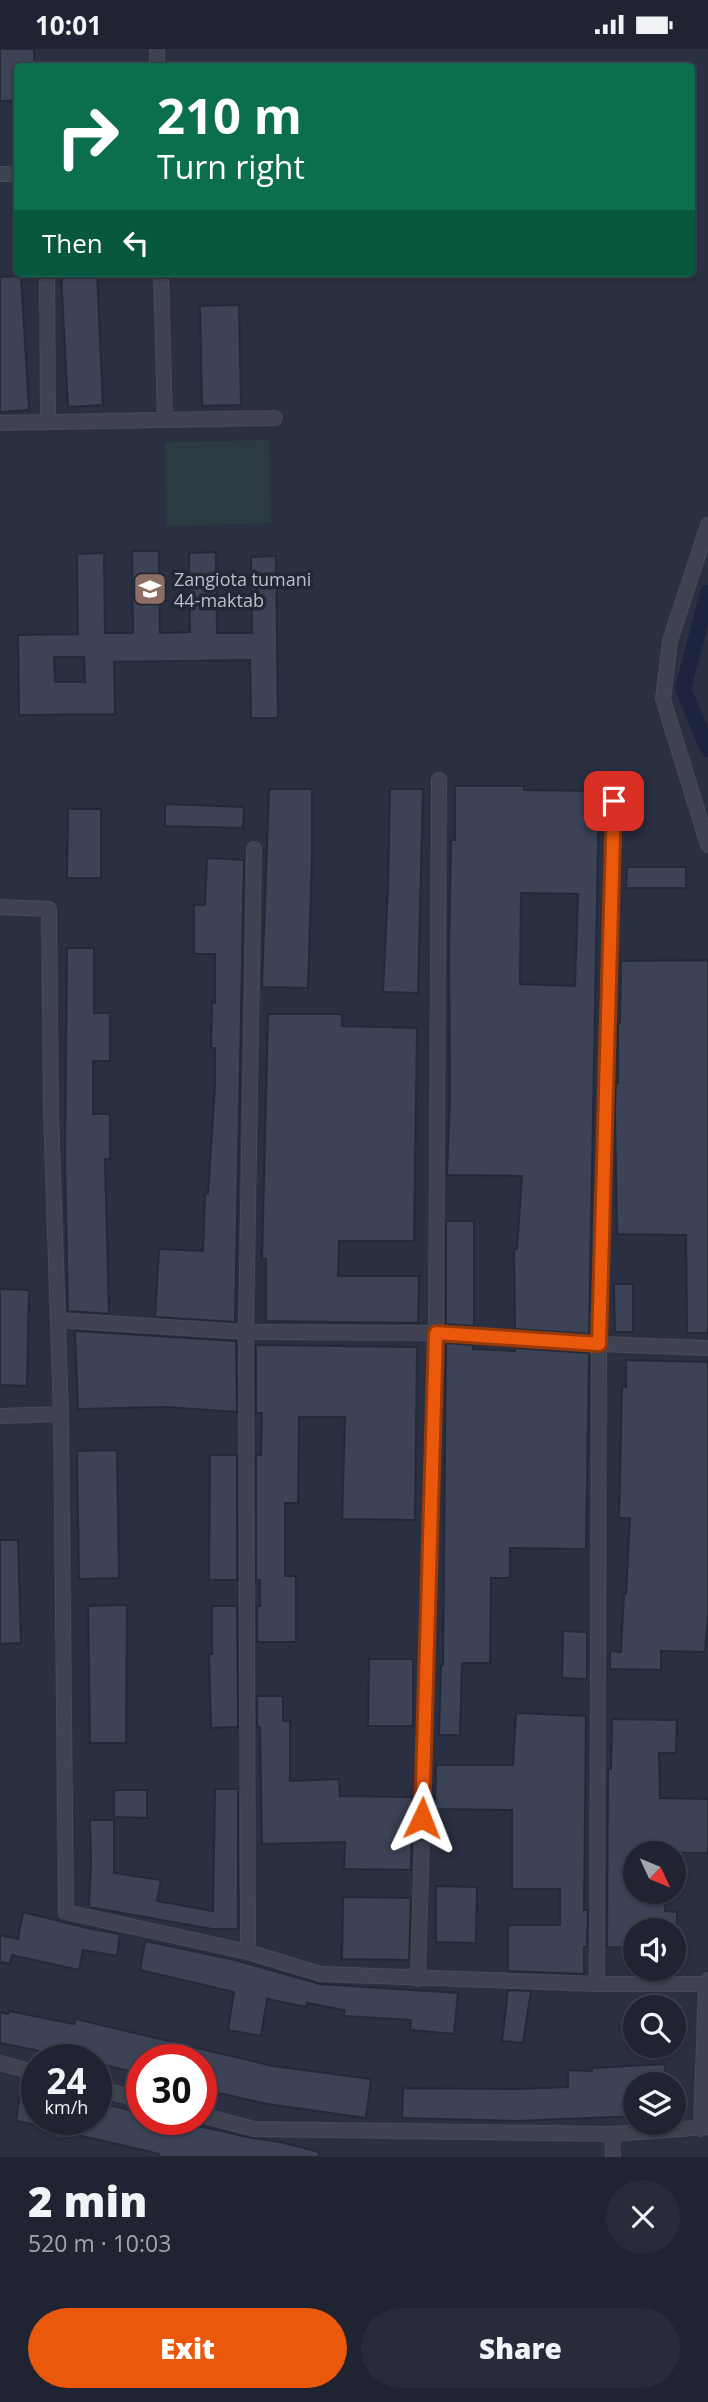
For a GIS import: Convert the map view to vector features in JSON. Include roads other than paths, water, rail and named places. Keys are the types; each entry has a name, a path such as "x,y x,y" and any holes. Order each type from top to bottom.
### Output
{"street":[{"path":"47,277 48,422"},
{"path":"161,277 166,419"},
{"path":"0,423 275,418"},
{"path":"708,525 670,641 663,699 708,845"},
{"path":"418,1979 436,1333 439,779"},
{"path":"597,1984 599,1344 614,801"},
{"path":"248,1952 246,1332 254,849"},
{"path":"0,907 50,909 51,1112 61,1415 66,1912 248,1952 321,1974 597,1984 707,1982 705,2128 612,2134 254,2129 217,2119"},
{"path":"58,1320 246,1332 436,1333 708,1348"},
{"path":"0,1416 61,1415"},
{"path":"0,2063 21,2069"},
{"path":"612,2134 613,2157"}],"waterway":[{"path":"708,593 683,689 708,749"}],"place":[{"name":"Zangiota tumani 44-maktab","path":"150,589"}]}
